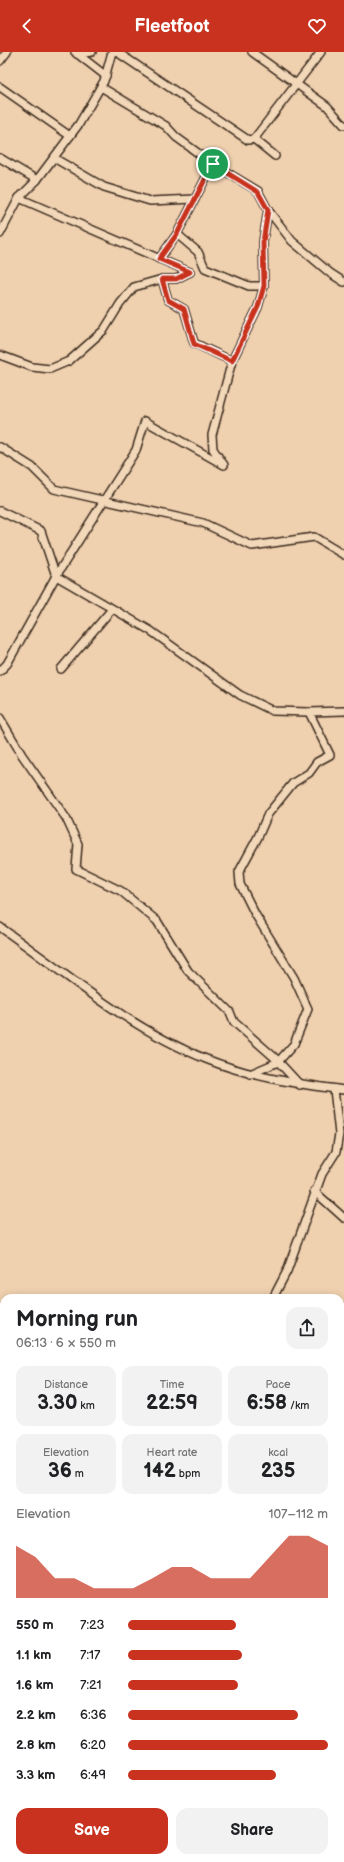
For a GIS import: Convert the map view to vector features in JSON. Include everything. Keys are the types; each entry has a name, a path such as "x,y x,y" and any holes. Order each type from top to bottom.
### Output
{"street":[{"path":"0,61 7,52"},
{"path":"76,53 92,52"},
{"path":"1,229 19,198 37,180 54,158 101,87 106,76 112,52"},
{"path":"117,52 248,140 254,139 320,52"},
{"path":"252,52 327,106 344,126"},
{"path":"76,53 106,76"},
{"path":"0,87 70,136"},
{"path":"101,87 166,126 176,137 213,164 258,192 268,210 292,241 330,273 344,282"},
{"path":"254,139 275,156"},
{"path":"0,158 37,180"},
{"path":"54,158 104,187 150,201 195,199"},
{"path":"159,259 177,234 213,164"},
{"path":"0,355 32,367 50,370 69,361 104,330 120,304 134,287 162,279 176,279 190,272 19,198"},
{"path":"0,671 7,664 56,576 102,501 136,450 145,421 224,465 213,449 212,435 232,361 258,307 264,286 263,242 268,210"},
{"path":"177,234 198,252 205,268 249,286 264,286"},
{"path":"162,279 168,300 184,309 194,344 232,361"},
{"path":"0,447 32,467 54,489 203,523 252,546 314,537 344,555"},
{"path":"0,511 42,531 56,576 181,652 240,695 273,710 309,712 344,711"},
{"path":"61,669 112,609"},
{"path":"250,1074 278,1062 294,1044 308,1009 294,978 252,908 240,884 239,872 258,837 268,814 293,783 309,773 317,762 330,755 309,712"},
{"path":"0,718 22,755 66,818 78,844 76,870 121,891 157,922 188,971 230,1012 234,1022 278,1062 300,1085"},
{"path":"0,927 147,1030 205,1059 250,1074 300,1085 344,1090"},
{"path":"275,1294 287,1271 314,1191 322,1174 336,1152 339,1134 334,1089"},
{"path":"314,1191 344,1218"}],"route":[{"path":"213,164 258,192 268,210 263,242 264,286 258,307 232,361 194,344 184,309 168,300 162,279 176,279 190,272 159,259 177,234 178,229 213,164"}]}
